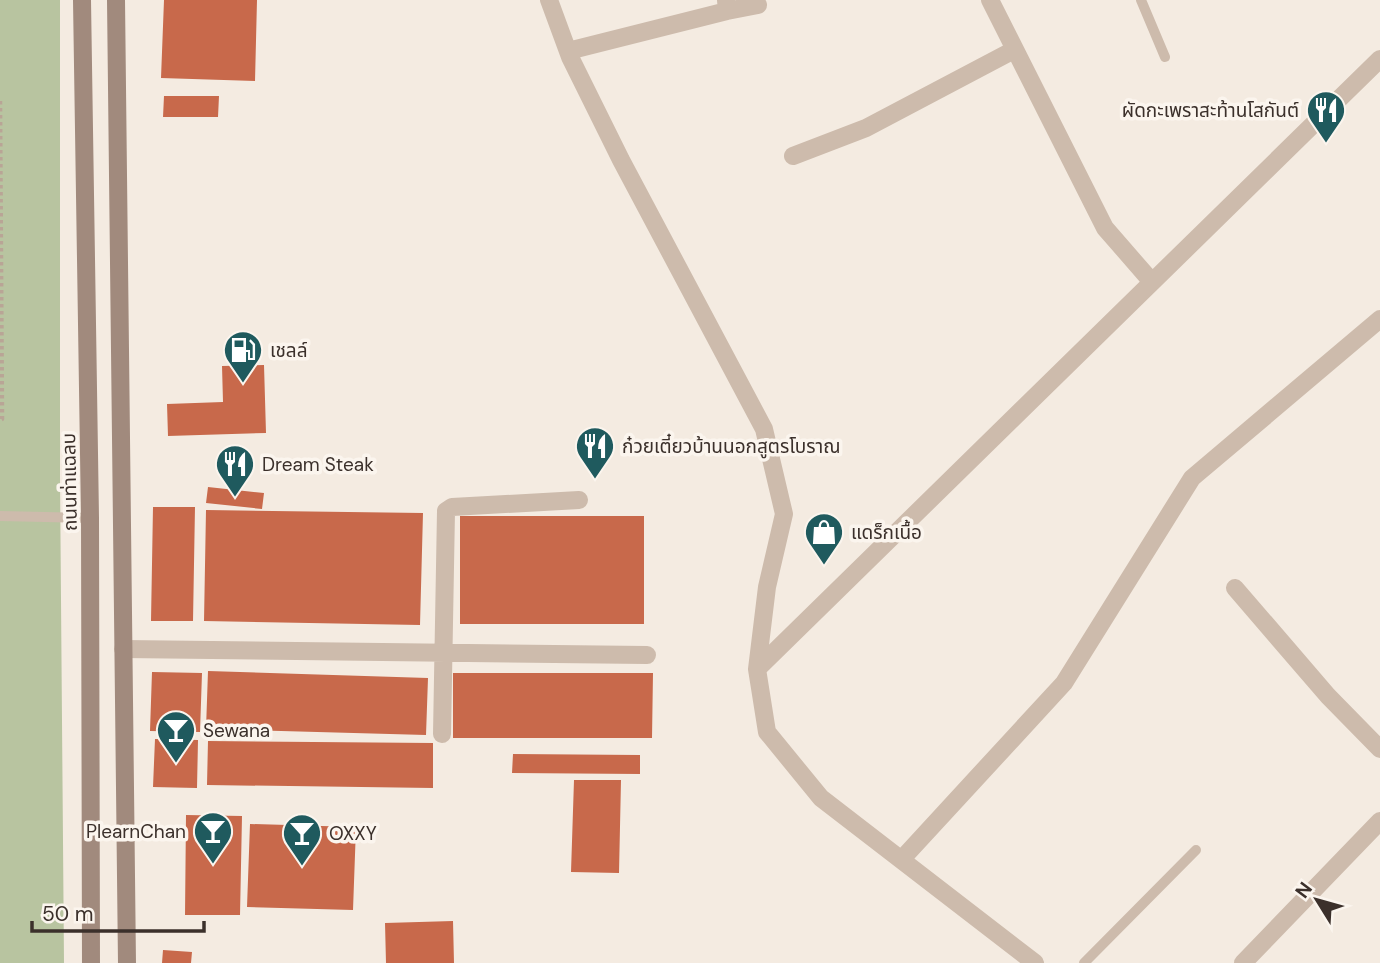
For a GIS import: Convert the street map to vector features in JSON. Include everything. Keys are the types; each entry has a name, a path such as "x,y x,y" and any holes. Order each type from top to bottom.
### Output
{"main road":[{"name":"ถนนท่าแฉลบ","path":"82,0 90,518 91,963"},
{"path":"116,0 127,963"},
{"path":"90,518 122,519"}],"street":[{"path":"549,0 568,51 621,160 764,429 784,514 766,587 757,669 767,732 821,798 1035,963"},
{"path":"990,0 1105,228 1152,282"},
{"path":"568,51 727,6 758,5"},
{"path":"793,156 866,128 1014,50"},
{"path":"757,669 1380,59"},
{"path":"901,860 1064,683 1192,478 1380,319"},
{"path":"442,734 445,519 448,509 579,500"},
{"path":"1235,588 1328,696 1380,749"},
{"path":"123,649 647,655"},
{"path":"1243,963 1380,821"}],"lane":[{"path":"1141,0 1165,57"},
{"path":"0,516 90,518"},
{"path":"1084,963 1196,850"}],"path":[{"path":"0,101 0,420"}],"green space":[{"path":"0,0 60,0 64,963 0,963"}],"building":[{"path":"164,0 257,0 255,81 161,78"},
{"path":"164,96 219,96 218,117 163,117"},
{"name":"เชลล์","path":"264,365 266,433 168,436 167,404 223,402 222,366"},
{"name":"Dream Steak","path":"208,487 264,493 262,509 206,503"},
{"path":"153,507 195,507 193,621 151,621"},
{"path":"206,510 423,513 420,625 204,621"},
{"path":"460,516 644,516 644,624 460,624"},
{"path":"208,671 428,678 426,735 206,729"},
{"path":"152,672 202,673 200,732 150,731"},
{"path":"453,673 653,673 652,738 453,738"},
{"name":"Sewana","path":"155,739 198,740 197,788 153,787"},
{"path":"208,741 433,743 433,788 207,785"},
{"path":"513,754 640,755 640,774 512,773"},
{"path":"574,780 621,780 619,873 571,872"},
{"name":"PlearnChan","path":"186,815 242,816 240,915 185,915"},
{"name":"OXXY","path":"250,824 356,827 353,910 247,907"},
{"path":"453,921 454,963 386,963 385,923"},
{"path":"163,950 192,952 191,963 162,963"}],"place":[{"name":"ผัดกะเพราสะท้านโสกันต์","path":"1326,144"},
{"name":"เชลล์","path":"243,384"},
{"name":"ก๋วยเตี๋ยวบ้านนอกสูตรโบราณ","path":"595,480"},
{"name":"Dream Steak","path":"235,498"},
{"name":"แดร็กเนื้อ","path":"824,566"},
{"name":"Sewana","path":"176,764"},
{"name":"PlearnChan","path":"213,865"},
{"name":"OXXY","path":"302,867"}]}
